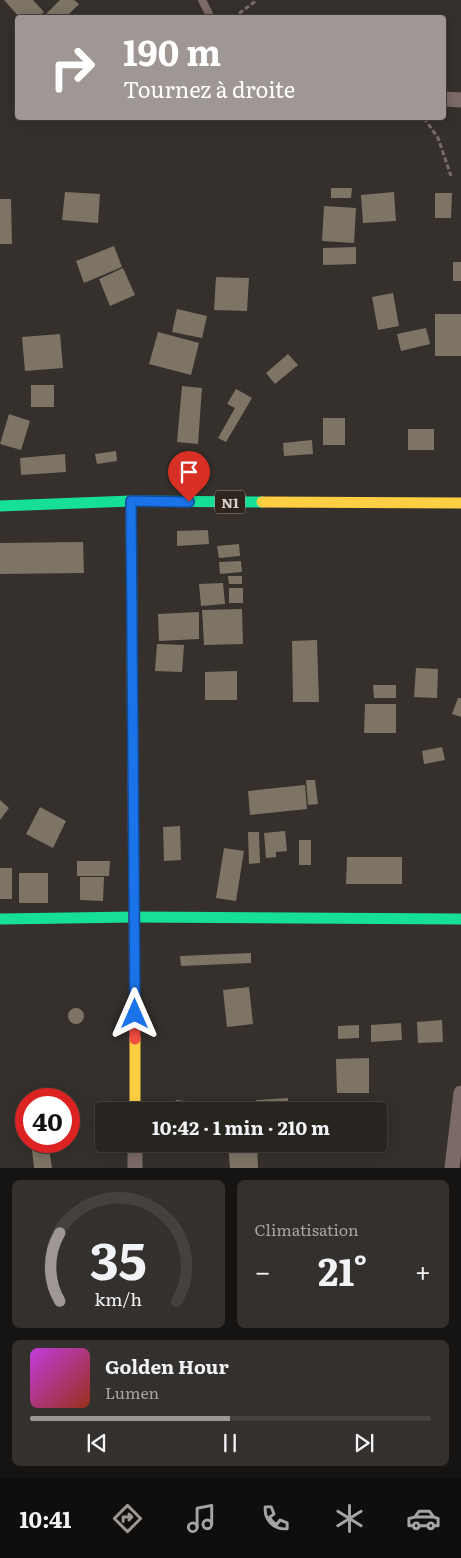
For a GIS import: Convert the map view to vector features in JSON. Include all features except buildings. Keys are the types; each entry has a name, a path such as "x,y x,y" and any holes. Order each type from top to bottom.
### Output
{"main road":[{"name":"N1","path":"0,506 131,501 461,503"},
{"path":"131,501 135,1102"},
{"path":"0,919 135,917 461,919"}],"street":[{"path":"446,99 461,100"},
{"path":"452,1168 461,1094"},
{"path":"135,1152 135,1168"}],"lane":[{"path":"202,0 210,15"}],"path":[{"path":"237,15 257,0"},
{"path":"425,120 438,138 451,176"}],"traffic: fast":[{"path":"0,506 131,501 262,502"},
{"path":"0,919 135,917 461,919"}],"traffic: slow":[{"path":"131,501 133,779"},
{"path":"262,502 461,503"},
{"path":"135,1039 135,1102"}],"traffic: jam":[{"path":"133,779 135,1039"}],"route":[{"path":"135,1014 131,501 189,502"}]}
